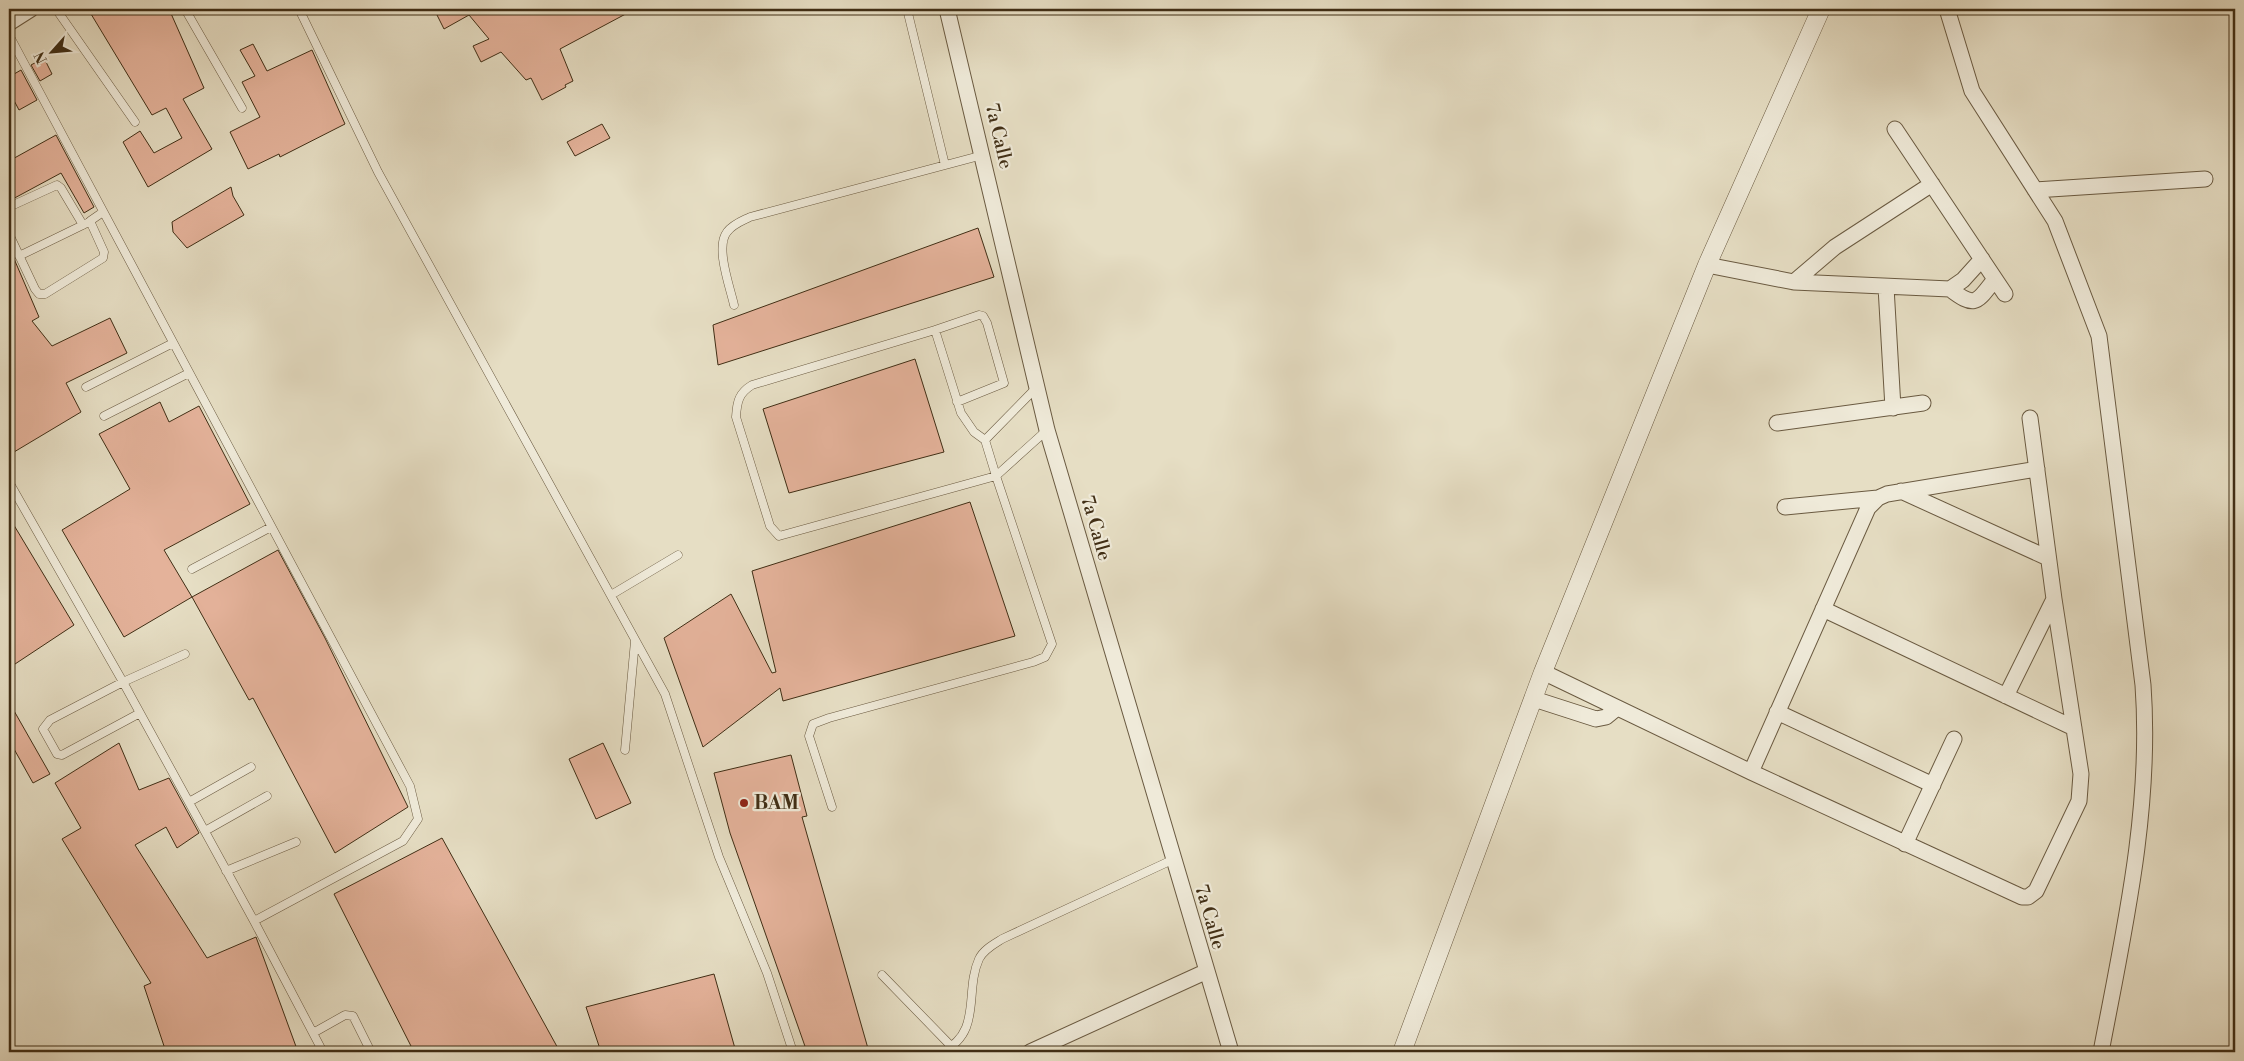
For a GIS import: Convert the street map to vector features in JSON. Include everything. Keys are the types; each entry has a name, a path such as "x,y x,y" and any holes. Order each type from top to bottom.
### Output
{"street":[{"path":"9,23 31,9"},
{"name":"7a Calle","path":"947,9 1047,430 1205,972 1231,1052"},
{"path":"1402,1052 1544,672 1707,265 1821,9"},
{"path":"1953,10 1972,91 2055,221 2099,336 2143,685 2146,724 2144,770 2134,868 2125,928 2101,1052"},
{"path":"1895,129 2005,294"},
{"path":"2035,190 2205,179"},
{"path":"1794,282 1835,247 1932,184"},
{"path":"1950,289 1963,280 1982,260"},
{"path":"1707,265 1794,282 1950,289 1969,302 1979,300 1995,279"},
{"path":"1886,287 1893,408"},
{"path":"1778,423 1923,403"},
{"path":"1544,672 1905,844 2022,897 2028,897 2036,891 2078,801 2081,774 2048,558 2030,418"},
{"path":"1785,507 1878,498 1901,491 2037,469"},
{"path":"1901,491 2048,558"},
{"path":"1751,772 1868,508 1878,498"},
{"path":"2006,696 2054,599"},
{"path":"1823,609 2074,728"},
{"path":"1534,699 1596,718 1606,716 1617,708"},
{"path":"1777,712 1933,785"},
{"path":"1905,844 1954,738"},
{"path":"1030,1052 1205,972"}],"lane":[{"path":"56,9 135,122"},
{"path":"185,9 242,108"},
{"path":"299,9 378,172 665,694 719,856 767,973 793,1052"},
{"path":"907,9 945,165"},
{"path":"9,35 410,786 418,819 403,841 254,920"},
{"path":"734,305 722,254 722,243 726,232 735,224 750,217 983,155"},
{"path":"9,207 57,185 87,223 104,252 104,258 45,294 38,294 9,234"},
{"path":"19,256 87,223 104,212"},
{"path":"958,402 1004,382 987,323 983,316 979,315 935,330 779,376 742,391 737,402 736,417 770,526 779,536 790,534 996,476 1047,430"},
{"path":"832,807 809,736 813,724 1033,662 1045,657 1052,644 985,440 974,432 961,413 935,330"},
{"path":"86,387 173,343"},
{"path":"104,416 189,373"},
{"path":"985,440 1037,386"},
{"path":"10,487 123,682 254,920 324,1052"},
{"path":"192,570 271,527"},
{"path":"611,595 678,555"},
{"path":"625,750 635,641"},
{"path":"140,713 62,755 57,754 43,729 50,720 123,682 185,654"},
{"path":"189,802 251,767"},
{"path":"205,831 267,796"},
{"path":"226,871 296,842"},
{"path":"942,1052 952,1047 962,1036 969,1020 979,959 987,949 1002,939 1172,860"},
{"path":"882,975 952,1047"},
{"path":"313,1033 345,1015 352,1016 371,1052"}],"building":[{"path":"88,9 169,9 204,88 183,99 212,149 148,187 123,142 140,131 154,153 182,138 166,108 152,115"},
{"path":"434,9 635,9 560,49 573,81 542,100 531,78 526,80 501,52 481,62 473,46 489,39 469,15 444,29"},
{"path":"253,44 267,71 312,50 345,124 280,157 279,154 248,169 230,132 260,117 242,82 255,76 240,50"},
{"path":"44,58 52,74 40,81 31,65"},
{"path":"21,70 37,100 19,110 9,91 9,77"},
{"path":"602,124 610,138 575,156 567,142"},
{"path":"56,135 94,207 84,213 61,173 9,201 9,161"},
{"path":"231,187 233,196 244,215 187,248 173,232 172,222"},
{"path":"978,228 994,277 718,365 713,325"},
{"path":"9,247 39,317 32,321 52,346 110,318 127,353 66,383 81,412 9,455"},
{"path":"915,359 944,452 789,493 763,409"},
{"path":"160,402 169,422 199,406 250,504 164,550 192,597 124,637 62,530 130,489 99,434"},
{"path":"970,502 1015,636 783,701 780,688 703,747 664,638 731,594 772,673 776,672 752,571"},
{"path":"9,517 74,625 9,668"},
{"path":"278,550 325,638 408,807 335,853 253,698 249,700 192,597"},
{"path":"9,702 50,774 33,783 9,740"},
{"path":"119,743 139,790 169,778 199,833 177,848 166,827 135,845 207,958 256,937 298,1052 166,1052 144,986 151,983 62,839 81,828 55,783"},
{"path":"603,743 631,803 596,819 569,759"},
{"path":"791,755 807,816 802,817 869,1052 807,1052 730,833 714,773"},
{"path":"442,838 560,1052 414,1052 334,894"},
{"path":"714,974 736,1052 601,1052 586,1007"}],"place":[{"name":"BAM","path":"744,803"}]}
